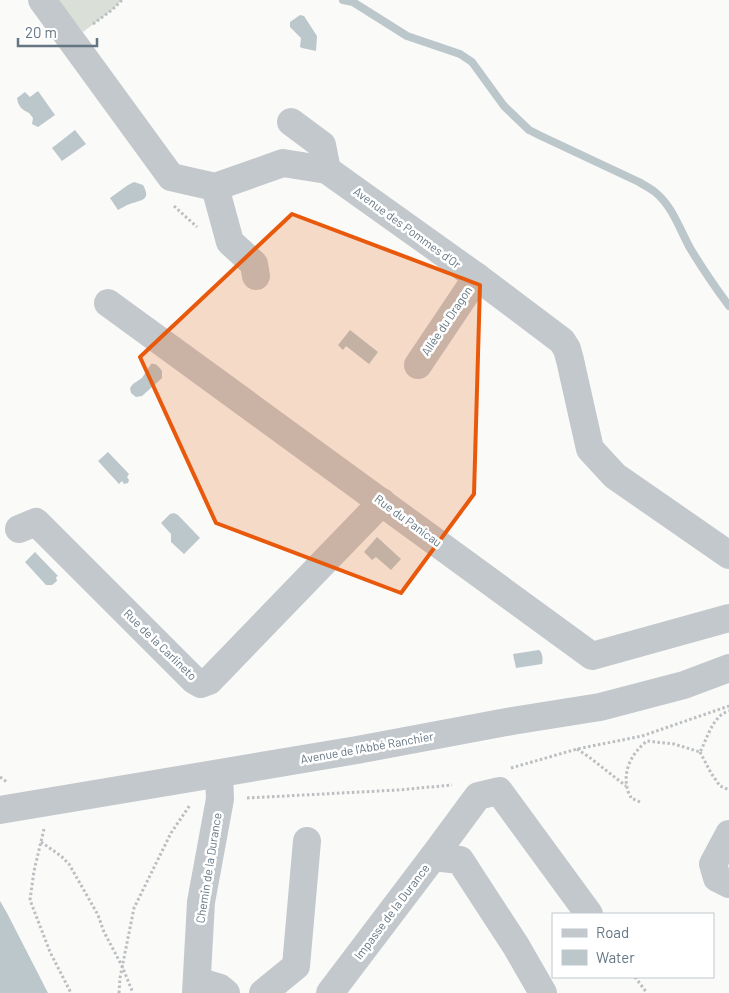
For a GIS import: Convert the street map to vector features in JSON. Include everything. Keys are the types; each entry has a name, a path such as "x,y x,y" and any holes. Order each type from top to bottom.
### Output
{"street":[{"path":"42,0 171,177 215,187 230,242 254,264 256,276"},
{"path":"291,122 322,145 327,170"},
{"name":"Avenue des Pommes d'Or","path":"215,187 283,163 327,170 477,277 562,341 567,349 570,360 590,449 615,476 729,555"},
{"name":"Allée du Dragon","path":"418,365 477,277"},
{"name":"Rue du Panicau","path":"108,303 592,656 729,618"},
{"name":"Rue de la Carlineto","path":"19,529 36,522 194,680 201,684 209,682 382,502"},
{"name":"Avenue de l'Abbé Ranchier","path":"0,810 219,774 600,707 684,684 729,668"},
{"name":"Chemin de la Durance","path":"196,987 202,902 220,799 219,774"},
{"path":"433,858 478,796 499,791 588,913"},
{"path":"729,834 713,864 717,878 729,884"},
{"path":"263,993 296,966 307,841"},
{"name":"Impasse de la Durance","path":"330,993 433,858 460,860 516,946 543,993"},
{"path":"196,987 220,988 226,993"}],"path":[{"path":"90,26 122,0"},
{"path":"170,199 174,206 197,228 217,243 230,242"},
{"path":"700,752 713,724 725,712 729,711"},
{"path":"640,802 631,798 627,786 627,768 638,748 647,741 674,744 700,752 710,773 720,786 729,790"},
{"path":"577,749 589,756 627,786"},
{"path":"119,993 122,966 134,908 171,833 193,801"},
{"path":"51,802 34,871 30,900 50,952 72,993"},
{"path":"41,842 69,864 98,915 133,993"},
{"path":"636,978 646,993"}],"highlighted area":[{"path":"292,214 480,285 474,494 401,593 216,523 140,357"}],"shaded area":[{"path":"57,0 122,0 83,32"}],"water":[{"path":"300,15 304,16 317,36 316,51 300,47 301,38 290,27 290,22"},
{"path":"38,91 55,115 38,127 32,124 33,118 24,111 17,98 25,92 30,97"},
{"path":"75,130 86,144 62,161 52,148"},
{"path":"134,182 143,185 146,194 144,199 118,210 110,198"},
{"path":"350,330 378,352 369,364 346,346 343,350 338,345"},
{"path":"151,364 156,365 162,371 162,378 142,396 136,397 131,393 130,388 142,378"},
{"path":"108,452 129,474 127,477 128,483 124,484 122,481 119,484 98,461"},
{"path":"174,513 200,538 184,554 171,542 171,534 161,523 170,514"},
{"path":"377,537 401,559 391,570 376,557 372,560 364,552"},
{"path":"35,552 58,576 56,577 57,581 52,585 46,585 25,562"},
{"path":"539,650 543,659 542,664 516,668 513,654"},
{"path":"0,901 7,913 48,993 0,993"}],"waterway":[{"path":"343,0 353,2 407,36 460,54 472,62 504,106 529,130 639,182 655,192 667,204 690,248 729,306"}]}
